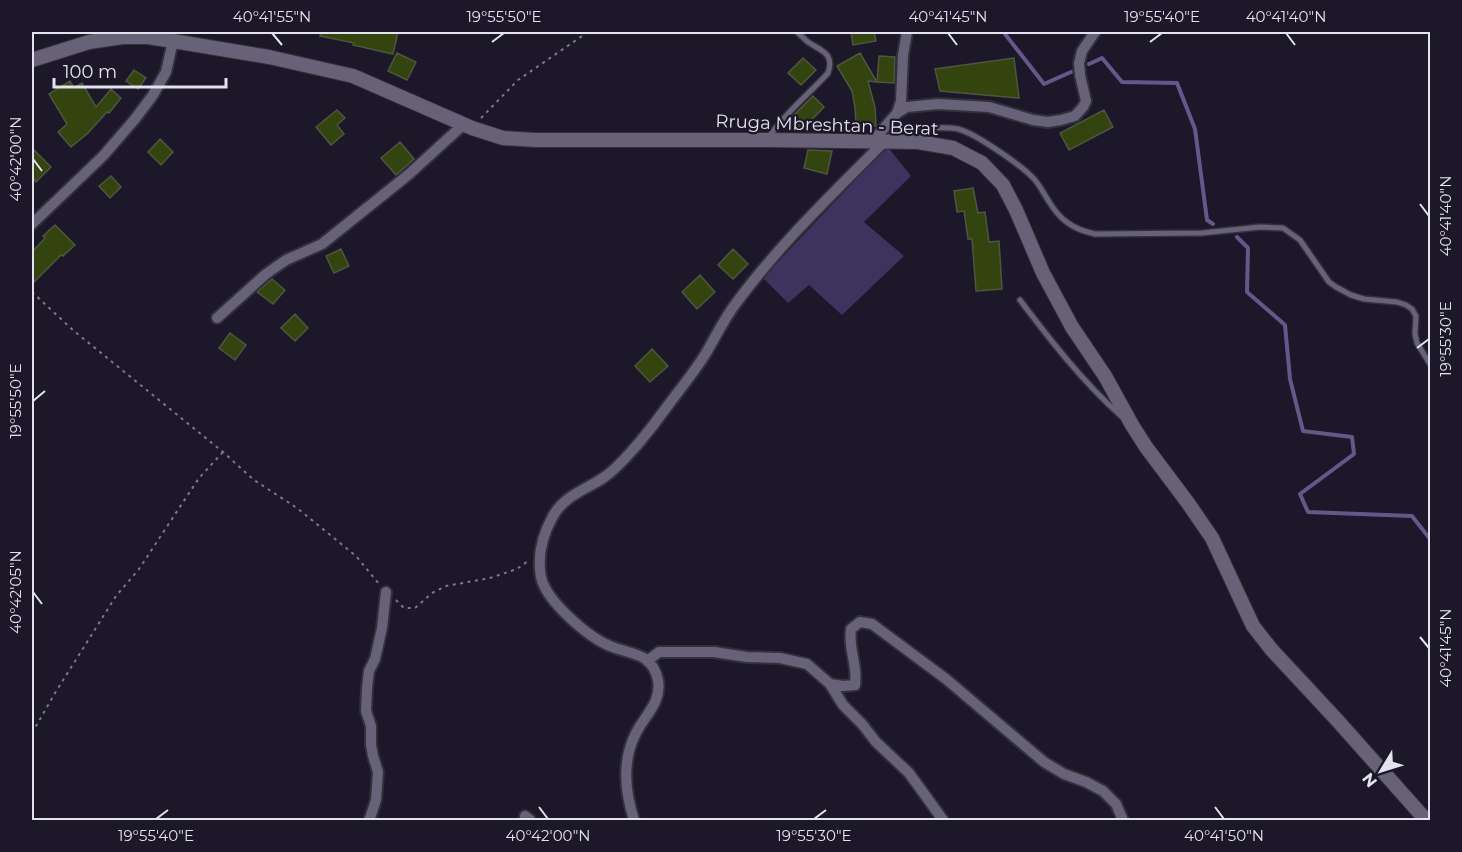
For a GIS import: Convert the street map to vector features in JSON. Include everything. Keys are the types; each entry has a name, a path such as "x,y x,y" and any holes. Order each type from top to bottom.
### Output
{"street":[{"path":"634,820 625,771 629,749 636,731 652,709 658,694 658,681 654,668 643,657 608,645 590,634 562,610 548,594 541,578 540,553 544,536 554,514 568,498 604,478 622,463 692,374 732,308 762,270 878,142 897,113 901,101 902,64 907,32"},
{"path":"897,113 908,107 938,104 989,107 1048,122 1075,116 1086,101 1079,63 1082,51 1095,32"},
{"name":"Rruga Mbreshtan - Berat","path":"32,60 87,37 123,37 135,34 269,57 353,76 468,126 503,138 918,142 953,148 982,163 1003,185 1043,273 1072,327 1105,376 1146,447 1212,538 1253,626 1271,649 1426,820"},
{"path":"32,224 103,156 153,95 166,72 173,40"},
{"path":"217,318 266,274 286,260 322,244 468,126"},
{"path":"370,820 376,800 378,772 371,745 371,726 366,711 367,688 369,672 375,659 382,628 386,592"},
{"path":"830,684 855,685 857,673 849,641 851,629 860,622 872,624 946,679 1044,762 1102,791 1116,804 1123,820"},
{"path":"647,661 659,652 714,652 753,658 780,658 807,664 830,684 843,705 876,742 909,773 943,820"}],"lane":[{"path":"767,140 791,109 828,73 831,65 824,51 806,41 797,32"},
{"path":"878,142 900,130 960,129 973,135 1028,172 1037,182 1049,203 1070,226 1095,234 1202,233 1260,227 1283,228 1300,240 1329,282 1336,287 1351,295 1397,302 1412,309 1416,316 1417,343 1431,364"},
{"path":"1020,300 1052,344 1102,399 1132,424"}],"path":[{"path":"468,126 518,80 588,32"},
{"path":"32,292 83,338 254,480 297,508 356,556 386,592 404,608 415,608 432,593 446,586 490,578 517,569 540,553"},
{"path":"32,734 116,596 139,569 199,478 223,452"}],"shaded area":[{"path":"887,146 911,176 864,222 904,256 842,315 809,285 788,303 763,278"}],"building":[{"path":"321,32 398,32 393,54 320,36"},
{"path":"851,32 874,32 876,41 853,45"},
{"path":"397,53 416,62 407,80 388,71"},
{"path":"860,53 877,82 868,81 875,107 876,126 856,126 852,91 837,66"},
{"path":"879,56 895,57 894,83 877,82"},
{"path":"803,58 816,70 801,85 788,73"},
{"path":"1014,58 1019,98 940,91 935,69"},
{"path":"134,70 146,78 138,89 126,81"},
{"path":"70,81 74,88 82,83 96,107 111,89 121,98 109,113 107,112 88,133 71,147 58,132 67,124 49,94"},
{"path":"813,96 824,107 802,130 790,119"},
{"path":"337,110 345,118 337,125 344,134 331,145 316,127"},
{"path":"1104,110 1113,127 1069,150 1060,133"},
{"path":"160,139 173,152 161,165 148,152"},
{"path":"400,142 414,159 396,175 381,158"},
{"path":"32,148 51,167 36,182 32,177"},
{"path":"808,150 832,151 827,174 804,168"},
{"path":"111,176 121,187 110,198 99,186"},
{"path":"973,188 978,213 985,212 989,242 999,241 1002,289 976,291 972,239 968,239 964,211 957,212 954,191"},
{"path":"55,225 75,245 63,256 61,255 32,284 32,252 45,238 43,236"},
{"path":"341,249 349,266 334,273 326,256"},
{"path":"733,249 748,264 733,279 718,265"},
{"path":"700,275 715,292 697,309 682,292"},
{"path":"272,279 285,290 273,304 257,292"},
{"path":"295,314 308,328 295,341 281,328"},
{"path":"230,333 246,345 235,360 219,348"},
{"path":"652,349 668,366 650,382 635,366"}],"waterway":[{"path":"1007,32 1005,34 1044,84 1071,72"},
{"path":"1089,64 1102,58 1122,82 1177,83 1195,129 1207,220 1213,224"},
{"path":"1237,237 1248,248 1247,292 1285,325 1290,379 1303,431 1352,437 1354,454 1300,494 1308,512 1412,516 1430,539"}]}
